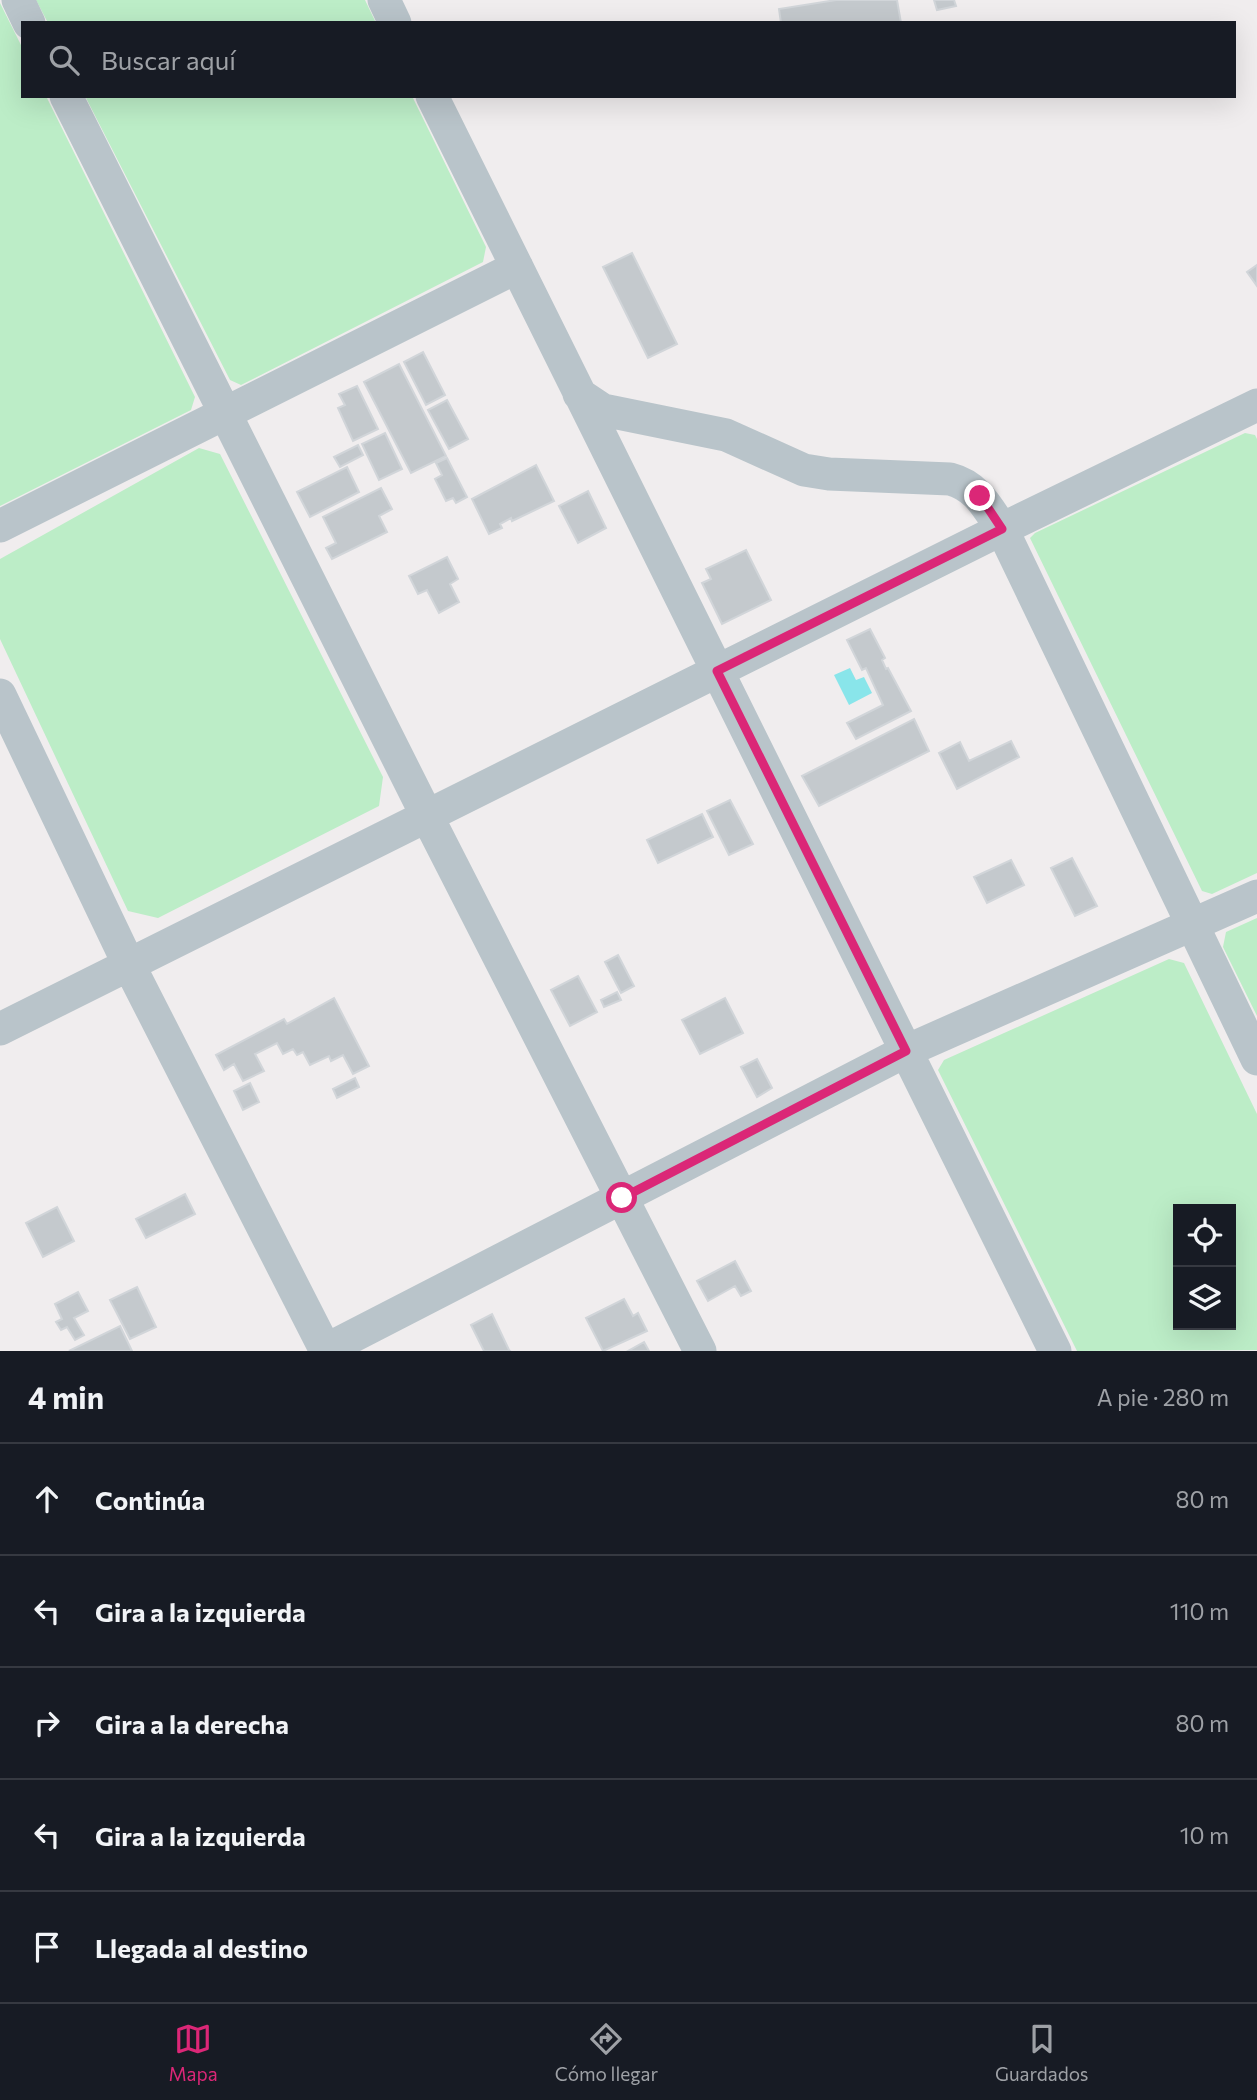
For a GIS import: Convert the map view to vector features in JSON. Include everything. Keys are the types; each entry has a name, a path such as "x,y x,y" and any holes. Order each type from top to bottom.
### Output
{"street":[{"path":"18,0 28,21"},
{"path":"384,0 394,21"},
{"path":"67,98 427,816 700,1351"},
{"path":"433,98 1055,1351"},
{"path":"0,526 517,267"},
{"path":"579,394 603,410 726,435 804,470 829,474 933,477 964,482 980,496 1002,529 1257,1059"},
{"path":"0,1030 1002,529 1257,405"},
{"path":"0,695 129,965 325,1351 906,1051 1257,896"}],"green space":[{"path":"36,0 365,0 375,21 47,21"},
{"path":"0,3 21,45 21,98 47,98 195,397 191,410 0,506"},
{"path":"86,98 413,98 486,247 483,262 241,385 230,380"},
{"path":"1245,433 1255,435 1257,439 1257,873 1212,894 1202,891 1030,538 1035,533"},
{"path":"199,448 220,454 383,777 379,806 158,918 128,911 0,639 0,559"},
{"path":"1257,918 1257,1016 1223,947 1226,932"},
{"path":"1169,959 1184,963 1257,1114 1257,1350 1077,1351 938,1070 944,1060"}],"water":[{"path":"850,668 856,680 864,677 872,693 849,705 834,675"}],"building":[{"path":"836,0 897,0 901,21 781,21 779,9"},
{"path":"934,0 954,0 956,6 937,10"},
{"path":"632,253 677,344 648,358 603,267"},
{"path":"1257,265 1257,286 1247,272"},
{"path":"423,352 445,395 426,405 404,362"},
{"path":"399,364 446,456 411,473 364,382"},
{"path":"357,386 378,429 353,441 338,408 345,405 339,394"},
{"path":"447,400 468,439 449,449 428,410"},
{"path":"385,433 402,469 379,480 362,444"},
{"path":"358,445 363,455 340,467 334,457"},
{"path":"447,458 467,497 456,503 453,498 446,501 435,479 442,475 436,463"},
{"path":"536,465 554,501 512,521 511,518 500,524 502,528 489,534 472,499"},
{"path":"347,467 359,492 310,517 297,492"},
{"path":"381,488 392,509 379,516 387,532 332,559 326,548 336,543 323,517"},
{"path":"588,491 606,528 578,543 559,506"},
{"path":"746,550 771,600 722,624 702,583 711,579 706,569"},
{"path":"447,557 458,579 450,584 459,602 439,613 427,590 418,594 409,576"},
{"path":"870,629 885,658 882,660 886,669 888,668 911,711 856,739 847,723 883,705 866,668 862,670 847,640"},
{"path":"914,719 929,751 819,806 802,776"},
{"path":"1011,741 1019,757 957,789 939,753 960,742 969,761"},
{"path":"730,800 753,844 729,855 707,811"},
{"path":"702,814 713,837 658,863 647,840"},
{"path":"1072,858 1097,906 1075,916 1051,868"},
{"path":"1011,860 1024,885 987,903 974,877"},
{"path":"618,955 634,986 621,993 605,962"},
{"path":"578,976 597,1012 570,1026 551,990"},
{"path":"617,992 621,1000 604,1007 601,1000"},
{"path":"334,998 369,1066 353,1074 343,1055 331,1061 329,1056 310,1065 303,1052 297,1055 293,1049 283,1054 277,1043 255,1054 264,1071 243,1081 234,1064 224,1070 216,1055 284,1019 287,1024"},
{"path":"725,998 743,1033 700,1054 682,1020"},
{"path":"757,1059 772,1088 757,1097 741,1067"},
{"path":"355,1078 359,1087 337,1098 333,1089"},
{"path":"250,1083 259,1102 243,1110 234,1091"},
{"path":"185,1194 195,1214 146,1238 136,1219"},
{"path":"57,1207 74,1241 43,1257 26,1223"},
{"path":"735,1261 751,1291 741,1296 735,1286 708,1301 697,1281"},
{"path":"137,1287 156,1327 130,1339 110,1300"},
{"path":"78,1292 88,1311 74,1318 84,1335 75,1340 67,1327 61,1330 56,1322 62,1319 55,1304"},
{"path":"624,1299 633,1316 638,1313 647,1331 603,1351 586,1318"},
{"path":"492,1314 510,1351 484,1351 471,1325"},
{"path":"120,1326 132,1351 69,1351"},
{"path":"644,1342 649,1351 628,1351"}],"route":[{"path":"622,1198 906,1051 717,671 1002,529 980,496"}]}
